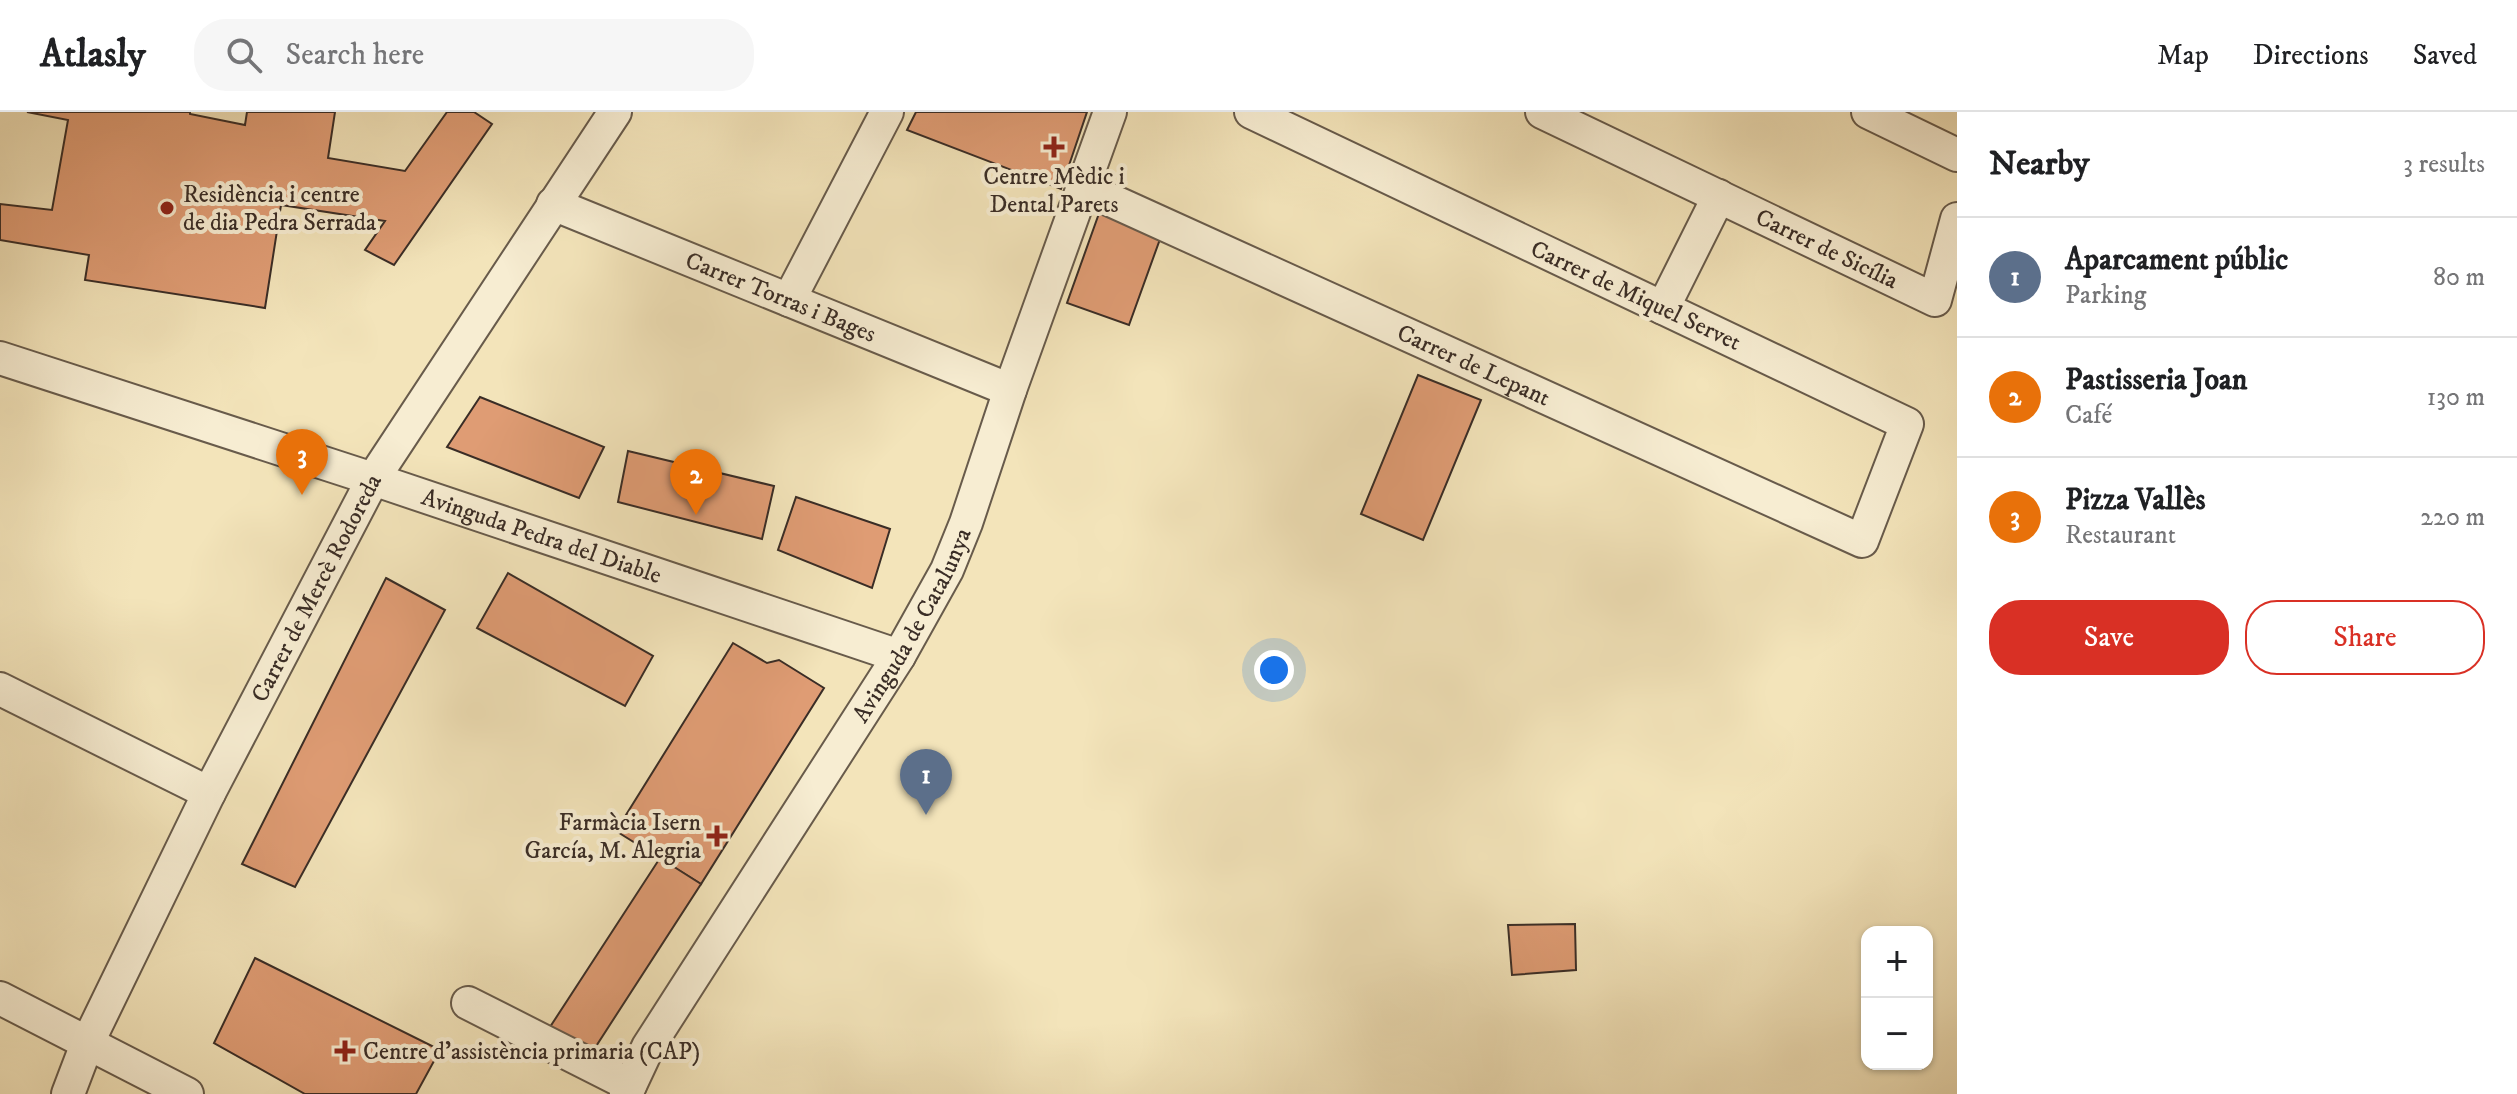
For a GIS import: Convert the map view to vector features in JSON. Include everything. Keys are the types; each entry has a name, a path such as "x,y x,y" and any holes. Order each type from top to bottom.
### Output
{"street":[{"name":"Carrer de Mercè Rodoreda","path":"68,1094 87,1044 209,793 373,479 615,112"},
{"path":"789,300 887,112"},
{"name":"Avinguda de Catalunya","path":"628,1089 648,1047 899,656 947,570 1110,112"},
{"name":"Carrer de Miquel Servet","path":"1251,112 1907,424 1862,541"},
{"name":"Carrer de Sicília","path":"1542,112 1935,300 1957,219"},
{"path":"1868,112 1957,155"},
{"name":"Carrer de Lepant","path":"1084,188 1862,541"},
{"path":"1663,308 1719,196"},
{"name":"Carrer Torras i Bages","path":"553,204 1010,390"},
{"name":"Avinguda Pedra del Diable","path":"0,358 373,479 899,656"},
{"path":"0,689 209,793"},
{"path":"0,998 187,1094"},
{"path":"468,1003 628,1089"}],"building":[{"name":"Residència i centre de dia Pedra Serrada","path":"27,112 190,112 245,125 247,112 335,112 328,158 405,171 447,112 474,112 492,124 394,265 365,250 385,221 281,205 265,308 85,280 89,255 0,240 0,204 52,210 68,120"},
{"path":"916,112 1087,112 1061,189 907,130"},
{"path":"1102,205 1164,228 1129,325 1067,303"},
{"path":"1418,375 1481,400 1423,540 1361,514"},
{"path":"480,397 604,447 579,498 447,447"},
{"path":"628,451 774,486 762,539 618,502"},
{"path":"796,497 890,529 872,588 778,550"},
{"path":"508,573 653,656 625,706 477,628"},
{"path":"386,578 445,610 295,887 242,864"},
{"path":"733,643 767,663 779,660 824,688 701,884 616,831"},
{"path":"660,858 701,884 591,1054 550,1027"},
{"path":"1575,924 1576,970 1512,975 1508,925"},
{"path":"255,958 440,1050 416,1094 305,1094 214,1043"}],"place":[{"name":"Centre Mèdic i Dental Parets","path":"1054,147"},
{"name":"Residència i centre de dia Pedra Serrada","path":"167,208"},
{"name":"Pizza Vallès","path":"302,495"},
{"name":"Pastisseria Joan","path":"696,515"},
{"name":"Aparcament públic","path":"926,815"},
{"name":"Farmàcia Isern García, M. Alegria","path":"717,836"},
{"name":"Centre d'assistència primaria (CAP)","path":"345,1051"}]}
